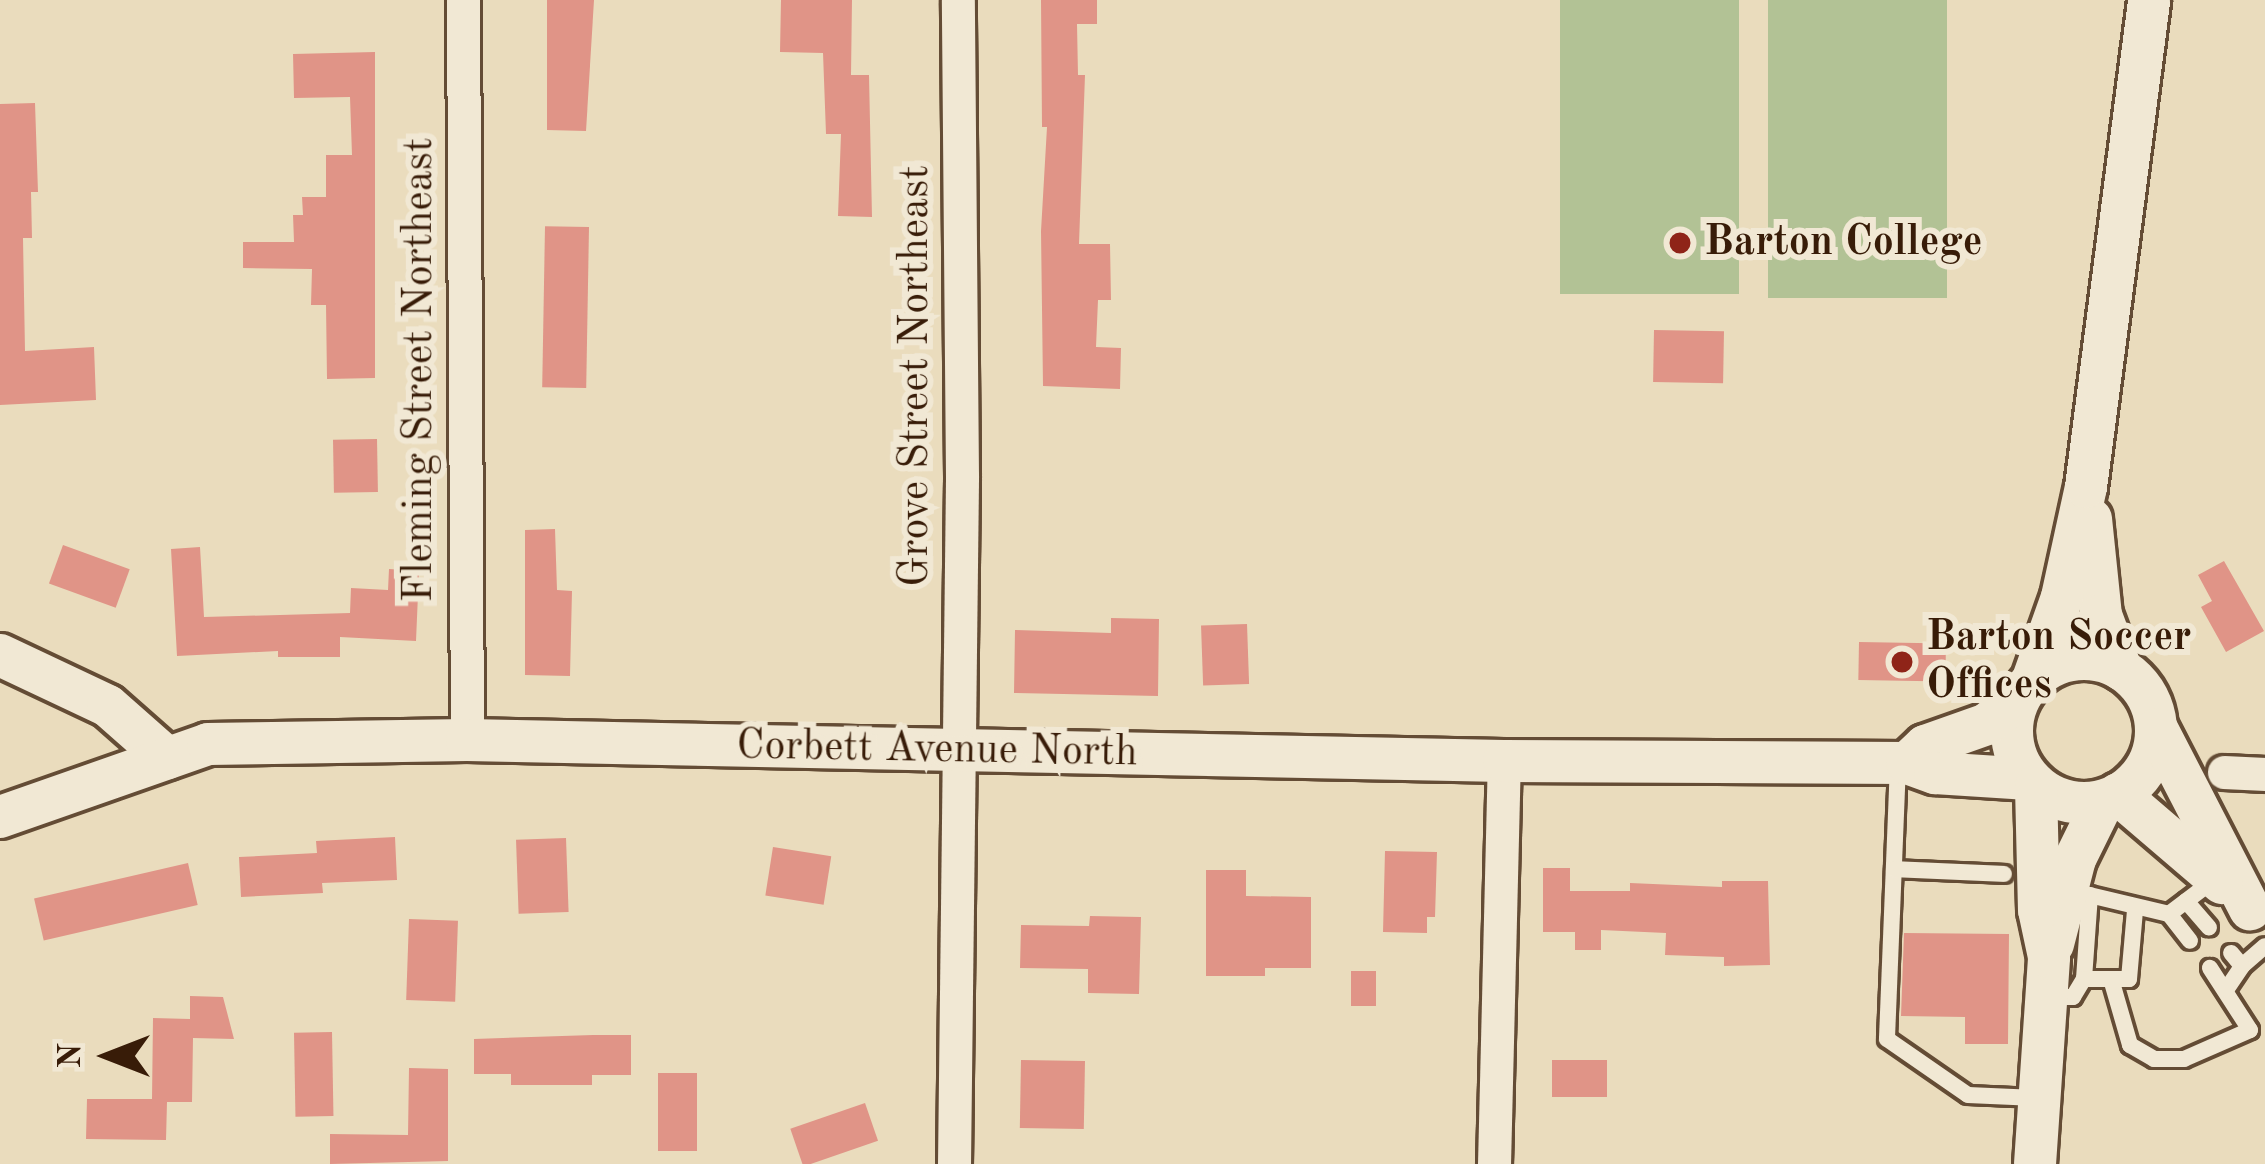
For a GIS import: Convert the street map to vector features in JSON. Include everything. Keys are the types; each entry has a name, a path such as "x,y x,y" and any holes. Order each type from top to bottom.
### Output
{"street":[{"name":"Fleming Street Northeast","path":"463,0 467,740"},
{"name":"Grove Street Northeast","path":"954,1164 961,752 958,0"},
{"path":"2060,977 2039,910 2032,783 2012,740 2026,688 2062,597 2086,487 2149,0"},
{"path":"2086,487 2101,616 2121,669"},
{"path":"0,655 108,706 167,758"},
{"path":"2026,688 2075,658 2100,660 2140,685 2157,729 2260,927"},
{"name":"Corbett Avenue North","path":"1903,763 1924,746 1987,724 2026,688"},
{"path":"2035,1164 2039,1098 2079,892 2075,859 2111,798 2142,775 2157,729"},
{"name":"Corbett Avenue North","path":"0,817 208,744 467,740 1504,761 1903,763 1935,773 2032,783"},
{"path":"1494,1164 1504,761"},
{"path":"2224,772 2265,774"},
{"path":"2032,783 2056,799 2111,798 2201,890 2260,927"}],"lane":[{"path":"1903,763 1887,1039 1968,1095 2039,1098"},
{"path":"1894,869 2004,874"},
{"path":"2079,892 2135,910 2169,914 2201,890 2209,927"},
{"path":"2060,977 2128,979 2135,910"},
{"path":"2169,914 2190,941"},
{"path":"2226,990 2236,960 2260,927"},
{"path":"2111,979 2130,1045 2154,1059 2184,1059 2250,1030 2210,968"}],"green space":[{"path":"1560,0 1739,0 1739,294 1560,294"},
{"path":"1768,0 1947,0 1947,298 1768,298"}],"building":[{"path":"547,0 594,0 586,131 547,130"},
{"path":"781,0 852,0 851,75 869,75 872,217 838,216 841,134 826,134 823,53 780,52"},
{"path":"1041,0 1097,0 1097,24 1077,24 1078,75 1085,75 1079,244 1110,244 1111,300 1098,300 1096,347 1121,348 1120,389 1043,386 1041,231 1047,127 1042,127"},
{"path":"375,52 375,378 327,379 326,305 311,305 312,269 243,268 243,242 294,242 293,215 303,215 302,197 326,197 326,155 352,155 350,97 294,98 293,54"},
{"path":"35,103 38,192 31,192 32,238 23,238 25,351 94,347 96,400 0,405 0,104"},
{"path":"545,226 589,227 586,388 542,387"},
{"path":"1654,330 1724,331 1723,383 1653,382"},
{"path":"377,439 378,492 334,493 333,440"},
{"path":"555,529 557,590 572,591 570,676 525,675 525,530"},
{"path":"63,545 130,569 116,608 49,584"},
{"path":"200,547 204,617 350,613 351,588 388,590 389,569 419,571 416,641 340,637 340,657 278,657 278,651 177,656 171,549"},
{"path":"2224,561 2264,631 2226,652 2201,607 2212,601 2198,575"},
{"path":"1111,618 1159,619 1158,696 1014,693 1015,630 1111,633"},
{"path":"1247,624 1249,684 1203,686 1201,626"},
{"name":"Barton Soccer Offices","path":"1859,642 1946,644 1945,682 1858,680"},
{"path":"395,837 397,880 322,883 323,893 241,897 239,857 317,853 316,841"},
{"path":"566,838 569,912 519,914 516,840"},
{"path":"773,847 831,856 824,905 765,895"},
{"path":"1385,851 1437,852 1435,917 1427,917 1427,933 1383,932"},
{"path":"188,863 198,905 44,940 34,899"},
{"path":"1543,868 1570,868 1570,891 1630,891 1630,883 1722,887 1722,881 1768,881 1770,965 1724,966 1724,957 1665,955 1666,933 1601,930 1601,950 1575,950 1575,932 1543,932"},
{"path":"1206,870 1246,870 1246,896 1311,897 1311,968 1265,968 1265,976 1206,976"},
{"path":"1090,916 1141,917 1139,994 1088,993 1088,969 1020,968 1021,925 1089,926"},
{"path":"409,919 458,921 455,1002 406,1000"},
{"path":"1904,933 2009,934 2008,1044 1965,1044 1965,1017 1901,1016"},
{"path":"1351,971 1376,971 1376,1006 1351,1006"},
{"path":"190,996 223,997 234,1039 193,1038 192,1102 167,1102 166,1140 86,1139 87,1099 152,1099 153,1018 190,1019"},
{"path":"332,1032 333,1116 295,1117 294,1033"},
{"path":"631,1035 631,1075 592,1075 592,1085 511,1085 511,1074 474,1074 474,1039"},
{"path":"1021,1060 1085,1061 1084,1129 1020,1128"},
{"path":"1552,1060 1607,1060 1607,1097 1552,1097"},
{"path":"409,1068 448,1069 448,1161 330,1164 330,1134 408,1135"},
{"path":"658,1073 697,1073 697,1151 658,1151"},
{"path":"865,1103 878,1141 802,1164 790,1129"}],"place":[{"name":"Barton College","path":"1680,243"},
{"name":"Barton Soccer Offices","path":"1902,662"}]}
